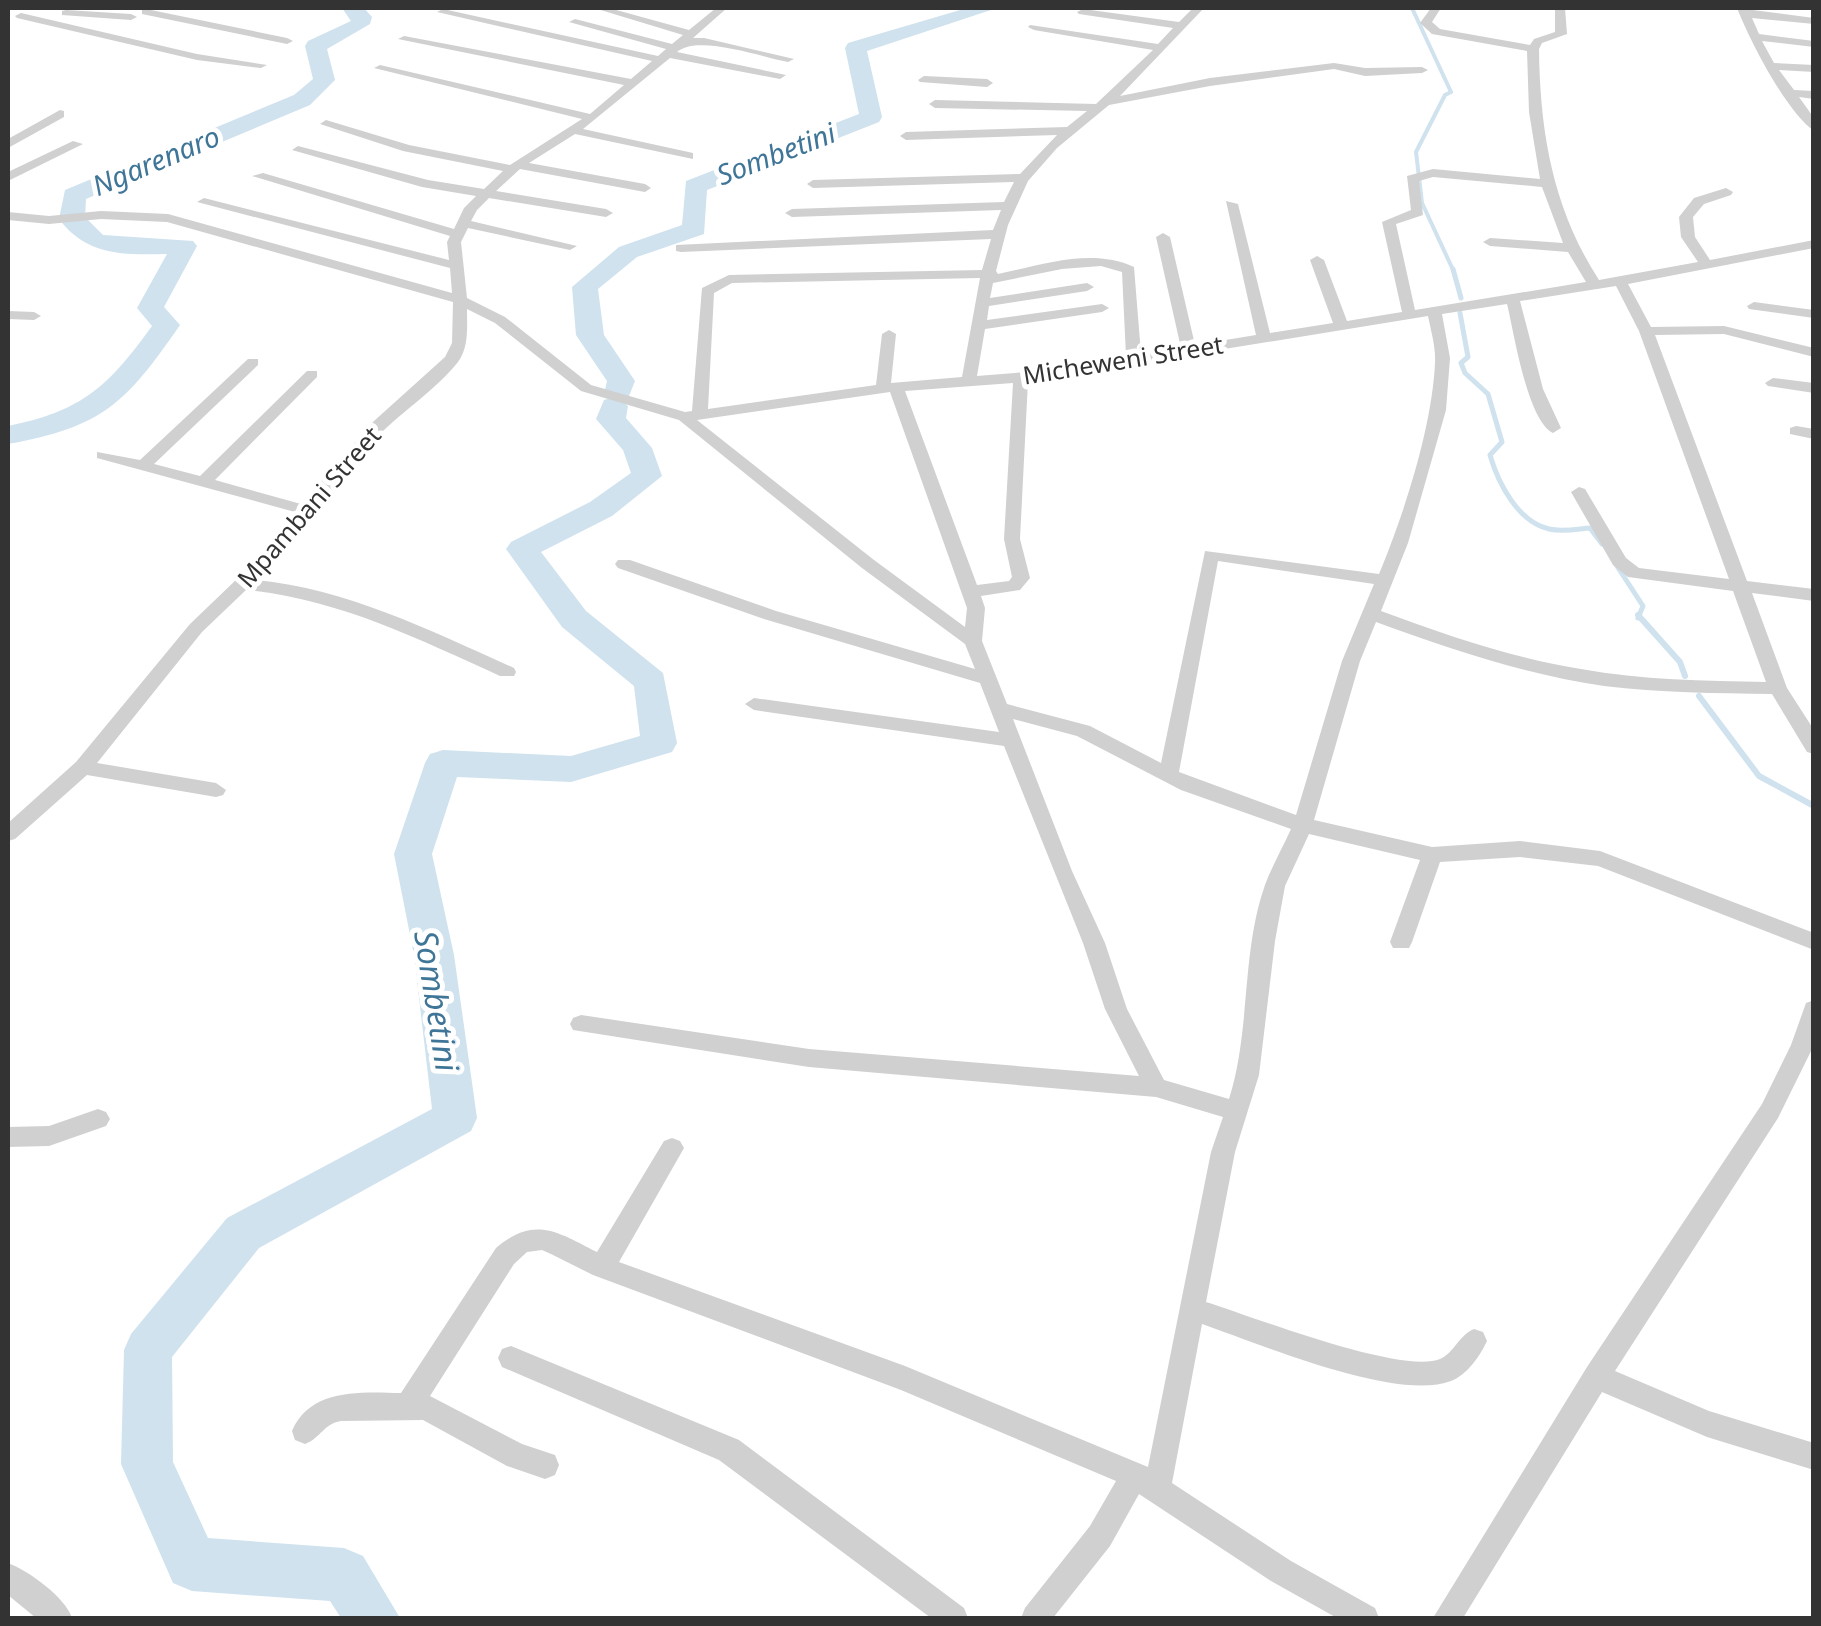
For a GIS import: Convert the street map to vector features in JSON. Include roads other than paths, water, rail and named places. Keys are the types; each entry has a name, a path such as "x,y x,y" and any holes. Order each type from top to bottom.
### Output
{"street":[{"path":"44,8 79,15 132,17"},
{"path":"101,32 159,8"},
{"path":"599,8 675,48"},
{"path":"969,381 1000,234 1024,178 1200,8"},
{"path":"1436,8 1426,24 1436,32 1532,49"},
{"path":"1560,8 1561,34 1538,42 1532,49 1534,138 1570,248 1594,284"},
{"name":"Mpambani Street","path":"8,834 83,768 196,628 241,584 380,424 452,359 459,343 460,300 454,265 460,228 482,195 515,167 592,118 675,48 714,9"},
{"path":"1743,11 1814,21"},
{"path":"1743,11 1770,66 1812,124"},
{"path":"146,12 287,41"},
{"path":"443,12 675,48 704,41 788,58"},
{"path":"1083,12 1180,26"},
{"path":"21,16 198,57 261,65"},
{"path":"575,22 780,75"},
{"path":"1034,27 1158,47"},
{"path":"1754,37 1814,44"},
{"path":"404,39 635,83"},
{"path":"935,104 1103,105 1210,82 1334,66 1369,72 1422,70"},
{"path":"1770,66 1814,69"},
{"path":"380,68 592,118"},
{"path":"924,80 989,78 985,106"},
{"path":"1788,93 1814,95"},
{"path":"8,144 60,114"},
{"path":"326,124 407,148 645,188"},
{"path":"572,130 689,156"},
{"path":"906,136 1069,132"},
{"path":"8,177 77,144"},
{"path":"298,150 482,195 606,213"},
{"path":"1409,314 1390,222 1418,212 1410,182 1421,175 1546,183"},
{"path":"258,176 460,228 570,246"},
{"path":"813,184 1024,178"},
{"path":"1704,262 1688,238 1686,217 1699,202 1726,192"},
{"path":"204,202 454,265"},
{"path":"1231,204 1264,337"},
{"path":"792,213 1010,206"},
{"name":"Micheweni Street","path":"8,216 49,220 102,215 184,222 272,251 460,300 500,320 586,388 692,416 889,388 1021,377 1620,280 1814,244"},
{"path":"681,248 1000,234"},
{"path":"1163,237 1189,351"},
{"path":"1490,242 1570,248"},
{"path":"1316,260 1341,324"},
{"path":"1134,358 1130,270 1122,264 1099,262 989,277 729,280 715,284 707,292 692,416 973,641 990,680 996,708 1094,943 1116,1009 1156,1087"},
{"path":"1620,280 1646,330 1778,688 1814,748"},
{"path":"984,303 1086,287"},
{"path":"1512,297 1535,389 1553,428"},
{"path":"1754,306 1814,314"},
{"path":"979,325 1102,308"},
{"path":"1035,1618 1146,1482 1192,1309 1223,1152 1248,1075 1275,886 1303,825 1350,661 1400,543 1438,410 1443,358 1434,309"},
{"path":"8,315 34,316"},
{"path":"1646,330 1734,331 1814,352"},
{"path":"889,334 889,388 970,592 976,622 973,641"},
{"path":"143,466 252,362"},
{"path":"203,483 312,374"},
{"path":"970,592 1014,586 1021,578 1012,539 1021,377"},
{"path":"1773,383 1814,388"},
{"path":"103,455 305,510"},
{"path":"1580,492 1628,570 1653,577 1814,594"},
{"path":"1168,776 1211,555 1219,552 1383,580"},
{"path":"624,564 770,615 990,680"},
{"path":"241,584 299,590 346,603 508,672"},
{"path":"1370,613 1442,640 1576,675 1682,685 1778,688"},
{"path":"754,704 1010,740"},
{"path":"996,708 1083,731 1168,776 1303,825 1432,855 1520,849 1600,860 1814,942"},
{"path":"83,768 216,790"},
{"path":"1402,942 1432,855"},
{"path":"1447,1618 1596,1376 1754,1142 1780,1094 1814,1009"},
{"path":"581,1024 809,1058 1156,1087 1236,1111"},
{"path":"8,1136 49,1136 98,1119"},
{"path":"602,1267 672,1148"},
{"path":"409,1404 506,1256 521,1242 542,1239 602,1267 905,1379 1146,1482 1281,1571 1364,1618"},
{"path":"1192,1309 1381,1371 1420,1377 1448,1370 1474,1342"},
{"path":"511,1358 729,1450 954,1618"},
{"path":"1596,1376 1707,1424 1814,1457"},
{"path":"305,1431 316,1417 332,1409 409,1404 426,1407 517,1456 545,1465"},
{"path":"8,1578 58,1618"}],"waterway":[{"name":"Ngarenaro","path":"8,435 64,421 102,402 132,372 166,325 150,308 184,246 123,247 94,241 72,219 74,195 302,100 324,80 316,46 360,24 362,17 352,8"},
{"name":"Sombetini","path":"619,390 621,381 590,335 585,287 628,252 695,229 695,186 871,117 856,48 987,8"},
{"path":"1412,8 1451,92 1445,95 1416,152 1422,203 1454,271"},
{"path":"1454,271 1461,298"},
{"path":"1460,313 1468,357 1461,363 1465,373 1488,394 1502,442 1490,455 1504,489 1519,510 1538,525 1559,530 1590,528 1602,544"},
{"name":"Sombetini","path":"373,1618 344,1575 192,1564 147,1464 148,1350 243,1233 455,1118 434,955 413,854 443,763 571,769 659,743 651,681 574,619 522,549 601,509 647,476 637,448 611,419 614,406"},
{"path":"1615,563 1643,606 1639,616"},
{"path":"1639,616 1680,662 1685,676"},
{"path":"1699,696 1759,776 1814,806"}]}
